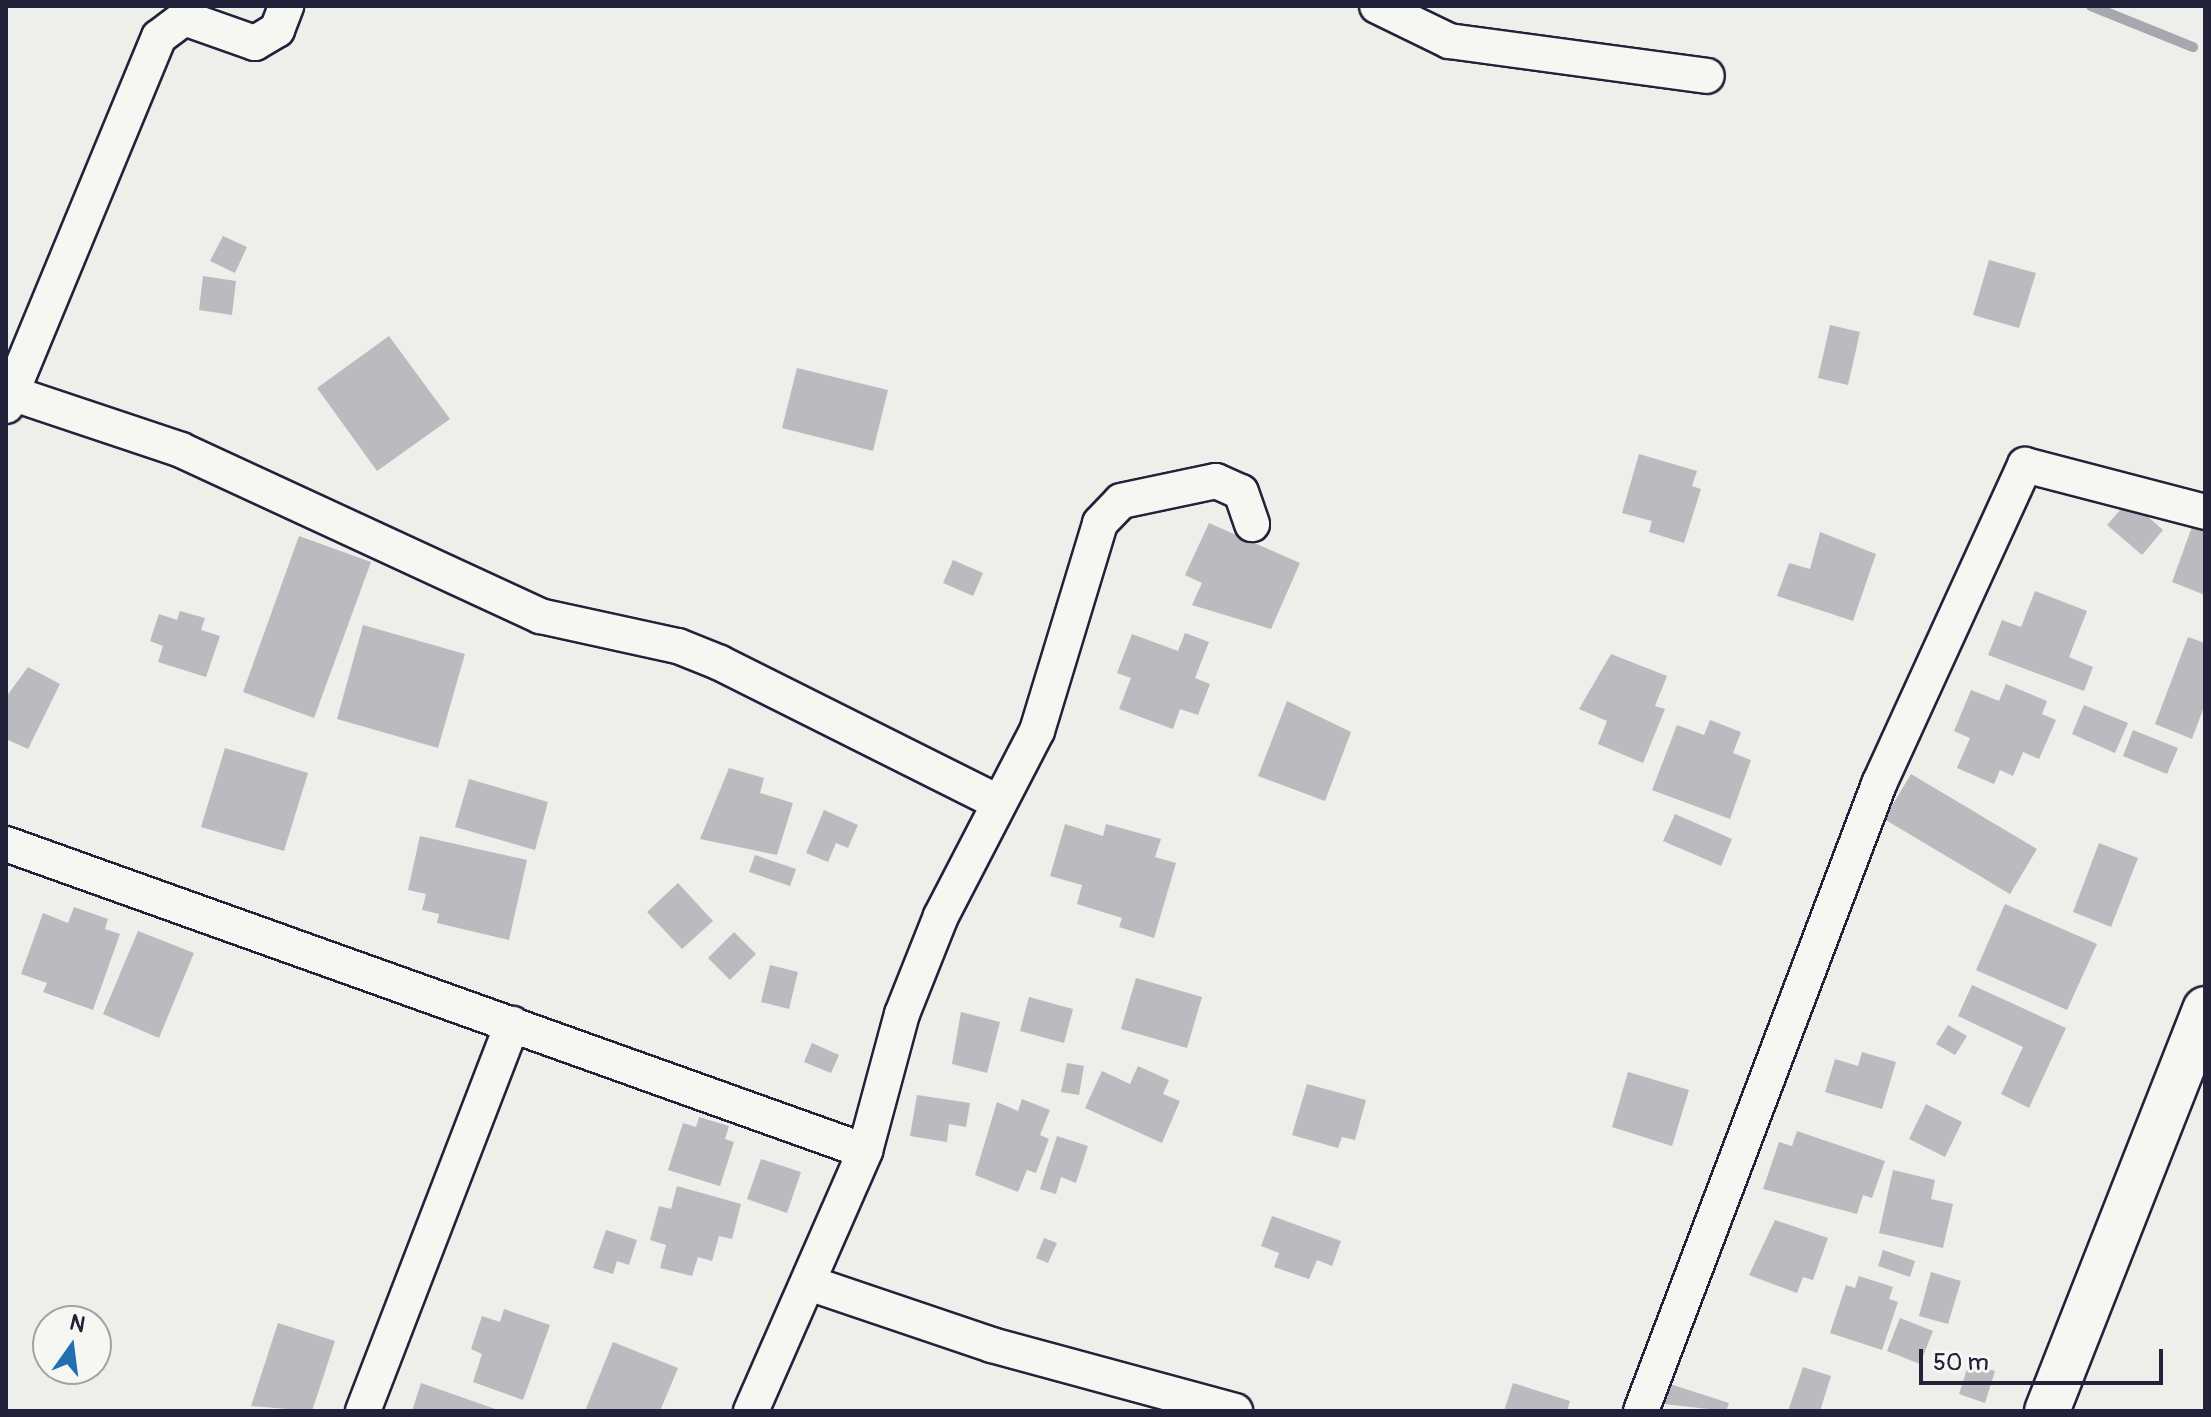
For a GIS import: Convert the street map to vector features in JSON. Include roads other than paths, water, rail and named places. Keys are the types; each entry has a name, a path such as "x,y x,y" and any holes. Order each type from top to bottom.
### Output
{"main road":[{"path":"2047,1411 2205,1009"}],"street":[{"path":"286,6 277,30 255,43 184,18 159,37 9,400 181,450 540,616 678,646 720,663 995,801"},
{"path":"1377,6 1449,41 1707,76"},
{"path":"1641,1411 1879,784 2025,465 2205,512"},
{"path":"751,1411 865,1151 902,1014 995,801 1037,731 1108,512 1121,501 1216,481 1241,492 1252,524"},
{"path":"6,844 865,1151"},
{"path":"363,1411 512,1024"},
{"path":"809,1283 992,1345 1235,1411"}],"waterway":[{"path":"2091,6 2193,47"}]}
